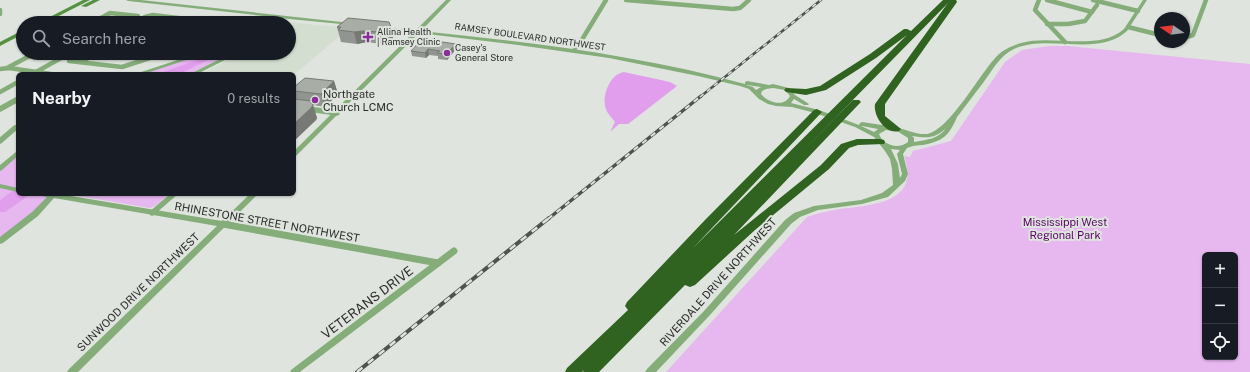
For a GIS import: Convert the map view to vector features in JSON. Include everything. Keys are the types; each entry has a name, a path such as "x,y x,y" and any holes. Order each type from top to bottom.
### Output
{"highway":[{"path":"791,93 806,92 823,88 873,56 938,9 952,1"},
{"path":"896,129 886,123 880,116 880,104 916,52 926,41 952,1"},
{"path":"590,372 952,1"},
{"path":"572,372 714,234 938,9"},
{"path":"595,350 642,295 821,112"},
{"path":"648,314 686,286 751,227 825,167 845,146 857,142 879,141"}],"main road":[{"path":"55,16 87,0"},
{"path":"65,16 96,0"},
{"path":"0,44 16,36"},
{"path":"0,48 16,40"}],"street":[{"path":"128,0 277,16 286,14 353,22"},
{"path":"167,0 353,22"},
{"path":"296,153 449,0"},
{"path":"575,48 583,38 606,0"},
{"path":"626,0 725,9 740,8 749,0"},
{"path":"1039,0 1036,10 1065,42"},
{"path":"1048,0 1092,12"},
{"path":"1093,0 1107,2 1138,11"},
{"path":"782,104 799,106 870,126 896,129 906,133 930,136 937,133 954,117 999,57 1006,51 1019,46 1034,43 1107,39 1120,34 1128,27 1145,0"},
{"path":"1190,36 1193,35 1198,24 1206,0"},
{"path":"1048,24 1068,24 1085,21 1097,6"},
{"path":"105,16 110,13 122,16"},
{"path":"296,18 353,22"},
{"name":"RAMSEY BOULEVARD NORTHWEST","path":"378,25 575,48 638,58 738,82 779,86 791,93"},
{"path":"1128,27 1154,34"},
{"name":"RAMSEY BOULEVARD NORTHWEST","path":"420,30 574,51 658,64 707,74"},
{"path":"3,69 22,60"},
{"path":"37,72 58,60"},
{"path":"69,60 122,67 144,60"},
{"path":"144,72 182,60"},
{"path":"196,72 222,60"},
{"path":"3,69 27,72"},
{"name":"RAMSEY BOULEVARD NORTHWEST","path":"738,82 749,87 765,101 782,104"},
{"path":"0,92 15,86"},
{"path":"758,94 759,90 767,86"},
{"path":"782,104 790,101 791,93"},
{"path":"791,93 800,102 821,112"},
{"path":"0,109 16,100"},
{"path":"296,107 337,113"},
{"path":"879,141 894,148 939,139 944,136 950,128 954,117"},
{"path":"849,121 863,128 891,153 896,164 896,185"},
{"path":"0,142 15,128"},
{"path":"879,141 878,130 885,128"},
{"path":"906,133 911,140 907,146"},
{"name":"RIVERDALE DRIVE NORTHWEST","path":"650,372 706,313 788,222 797,215 817,208 871,200 885,194 903,179 905,174 900,154 907,146"},
{"path":"0,169 16,155"},
{"path":"0,186 14,189"},
{"path":"0,241 35,214 48,196"},
{"name":"RHINESTONE STREET NORTHWEST","path":"61,196 438,263"},
{"path":"152,213 172,196"},
{"name":"SUNWOOD DRIVE NORTHWEST","path":"72,372 252,196"},
{"name":"VETERANS DRIVE","path":"294,372 454,251"}],"shaded area":[{"path":"296,23 349,28 296,73 296,72 205,72 228,60 296,60"},
{"path":"197,60 208,60 183,72 163,72"},
{"path":"624,72 670,82 677,86 628,124 619,124 610,132 615,122 608,114 606,109 606,92 611,81 619,74"},
{"path":"16,188 16,196 28,196 5,212 0,212 0,200"}],"green space":[{"name":"Mississippi West Regional Park","path":"1049,46 1068,46 1250,64 1250,372 666,372 807,217 819,213 879,203 891,199 900,192 906,184 907,172 904,156 910,157 913,151 951,141 1005,62 1022,50"},
{"path":"185,60 218,60 194,72 146,72"},
{"path":"16,158 16,196 48,196 44,202 0,239 0,171"},
{"path":"78,196 167,196 155,206 150,208"}],"building":[{"path":"348,18 389,22 391,27 389,31 380,30 378,32 338,30 341,27 337,27"},
{"path":"422,39 456,44 446,54 437,53 440,51 428,49 425,53 411,51"},
{"path":"305,78 334,81 321,94 296,91 296,85"},
{"path":"296,99 311,101 313,105 296,122"}],"railway":[{"path":"700,97 821,0"},
{"path":"548,219 701,96"},
{"path":"357,372 549,218"}],"place":[{"name":"Allina Health | Ramsey Clinic","path":"368,37"},
{"name":"Casey's General Store","path":"447,53"},
{"name":"Northgate Church LCMC","path":"315,100"}]}
